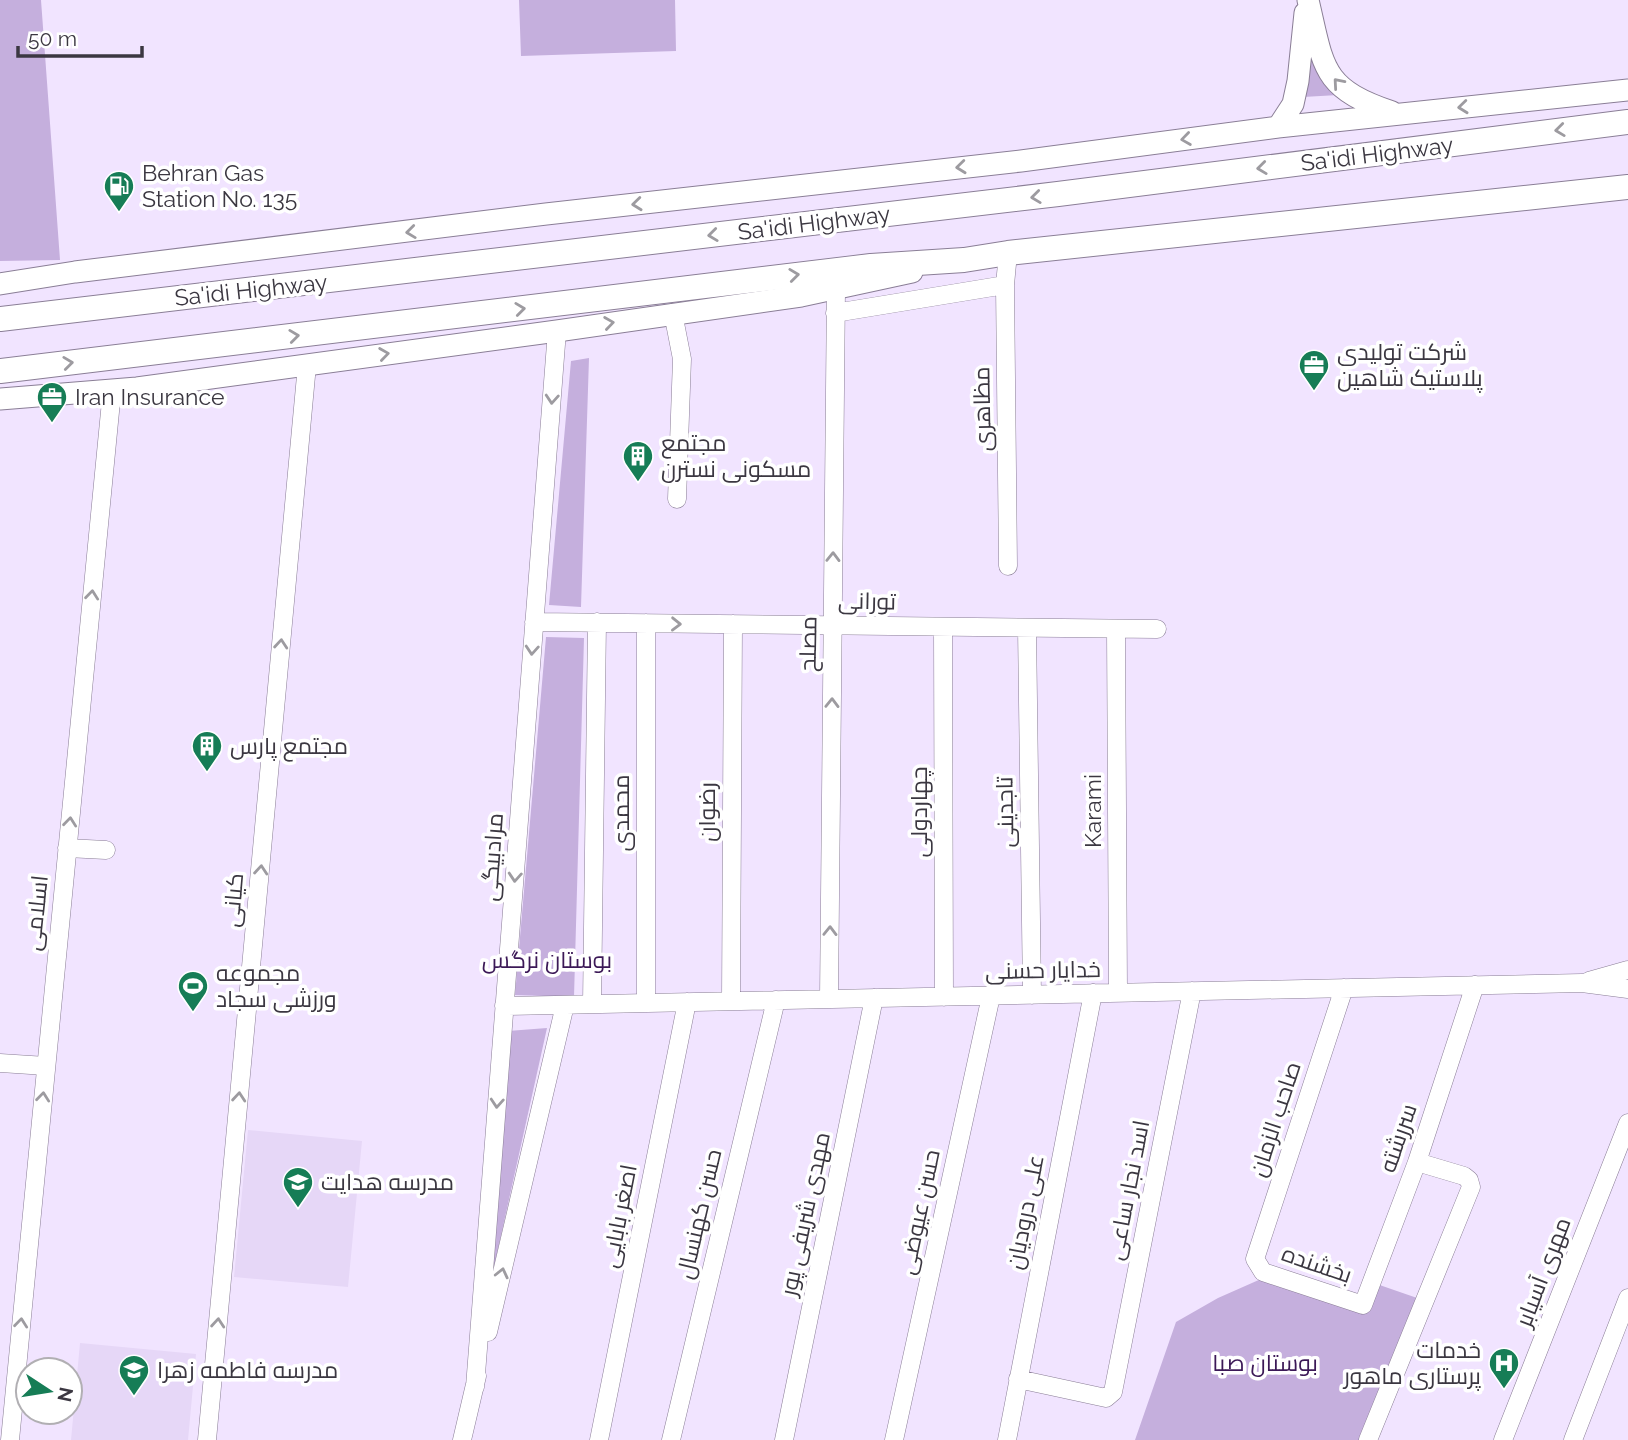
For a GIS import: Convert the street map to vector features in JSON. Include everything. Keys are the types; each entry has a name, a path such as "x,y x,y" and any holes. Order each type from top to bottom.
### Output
{"highway":[{"name":"Sa'idi Highway","path":"0,319 1058,194 1624,121"},
{"path":"0,372 871,266 964,260 1008,253 1628,187"}],"main road":[{"path":"1307,0 1323,61 1334,81 1362,102 1397,114"},
{"path":"1278,127 1293,104 1307,0"},
{"name":"Sa'idi Highway","path":"1,283 546,214 1021,161 1278,127 1628,90"},
{"path":"0,399 112,391 801,296 964,260"}],"street":[{"name":"مظاهری","path":"1008,253 1005,285 1008,566"},
{"path":"835,313 1005,285"},
{"name":"مصلح","path":"829,999 836,289"},
{"path":"673,313 682,359 677,499"},
{"name":"مرادبیگی","path":"475,1387 557,331"},
{"name":"کیانی","path":"207,1440 307,365"},
{"name":"اسلامی","path":"10,1440 112,391"},
{"name":"تورانی","path":"534,622 1157,629"},
{"path":"592,1004 597,622"},
{"name":"محمدی","path":"646,623 646,1003"},
{"name":"رضوان","path":"731,1001 733,624"},
{"name":"چهاردولی","path":"943,627 944,997"},
{"name":"تاجدینی","path":"1027,628 1032,995"},
{"name":"Karami","path":"1116,629 1118,993"},
{"path":"67,848 106,850"},
{"name":"خدایار حسنی","path":"1582,983 1628,970"},
{"name":"خدایار حسنی","path":"505,1006 1582,983 1628,989"},
{"name":"سررشته","path":"1363,1305 1417,1162 1475,985"},
{"name":"صاحب الزمان","path":"1256,1265 1255,1259 1344,988"},
{"name":"اسد نجار ساعی","path":"1018,1379 1110,1397 1116,1379 1192,991"},
{"name":"علی درودیان","path":"1007,1440 1093,993"},
{"name":"حسن عیوضی","path":"894,1440 991,996"},
{"name":"مهدی شریفی پور","path":"784,1440 874,998"},
{"name":"حسن کهنسال","path":"671,1440 776,1000"},
{"name":"اصغر بابایی","path":"599,1440 687,1002"},
{"name":"مرادبیگی","path":"462,1440 565,1005"},
{"path":"0,1063 46,1066"},
{"name":"مهری آسیابر","path":"1503,1440 1628,1123"},
{"path":"1368,1440 1471,1187 1464,1176 1417,1162"},
{"name":"بخشنده","path":"1256,1265 1263,1272 1363,1305"},
{"path":"1573,1440 1628,1298"}],"shaded area":[{"name":"مدرسه هدایت","path":"248,1130 362,1141 348,1287 234,1277"},
{"name":"مدرسه فاطمه زهرا","path":"80,1343 196,1354 188,1440 71,1440 72,1426 84,1426 84,1356 79,1356"}],"green space":[{"path":"0,0 41,0 60,260 0,261"},
{"path":"519,0 675,0 676,51 521,56"},
{"path":"1306,28 1338,95 1303,97"},
{"path":"589,358 581,607 549,605 571,361"},
{"name":"بوستان نرگس","path":"546,637 584,638 574,997 515,995"},
{"name":"بوستان نرگس","path":"547,1028 488,1294 508,1031"},
{"name":"بوستان صبا","path":"1261,1279 1356,1308 1368,1281 1420,1299 1361,1440 1135,1440 1176,1322 1218,1298"}],"place":[{"name":"Behran Gas Station No. 135","path":"119,213"},
{"name":"شرکت تولیدی پلاستیک شاهین","path":"1314,392"},
{"name":"Iran Insurance","path":"52,424"},
{"name":"مجتمع مسکونی نسترن","path":"638,483"},
{"name":"مجتمع پارس","path":"207,773"},
{"name":"مجموعه ورزشی سجاد","path":"193,1013"},
{"name":"مدرسه هدایت","path":"298,1209"},
{"name":"خدمات پرستاری ماهور","path":"1504,1390"},
{"name":"مدرسه فاطمه زهرا","path":"134,1397"}]}
